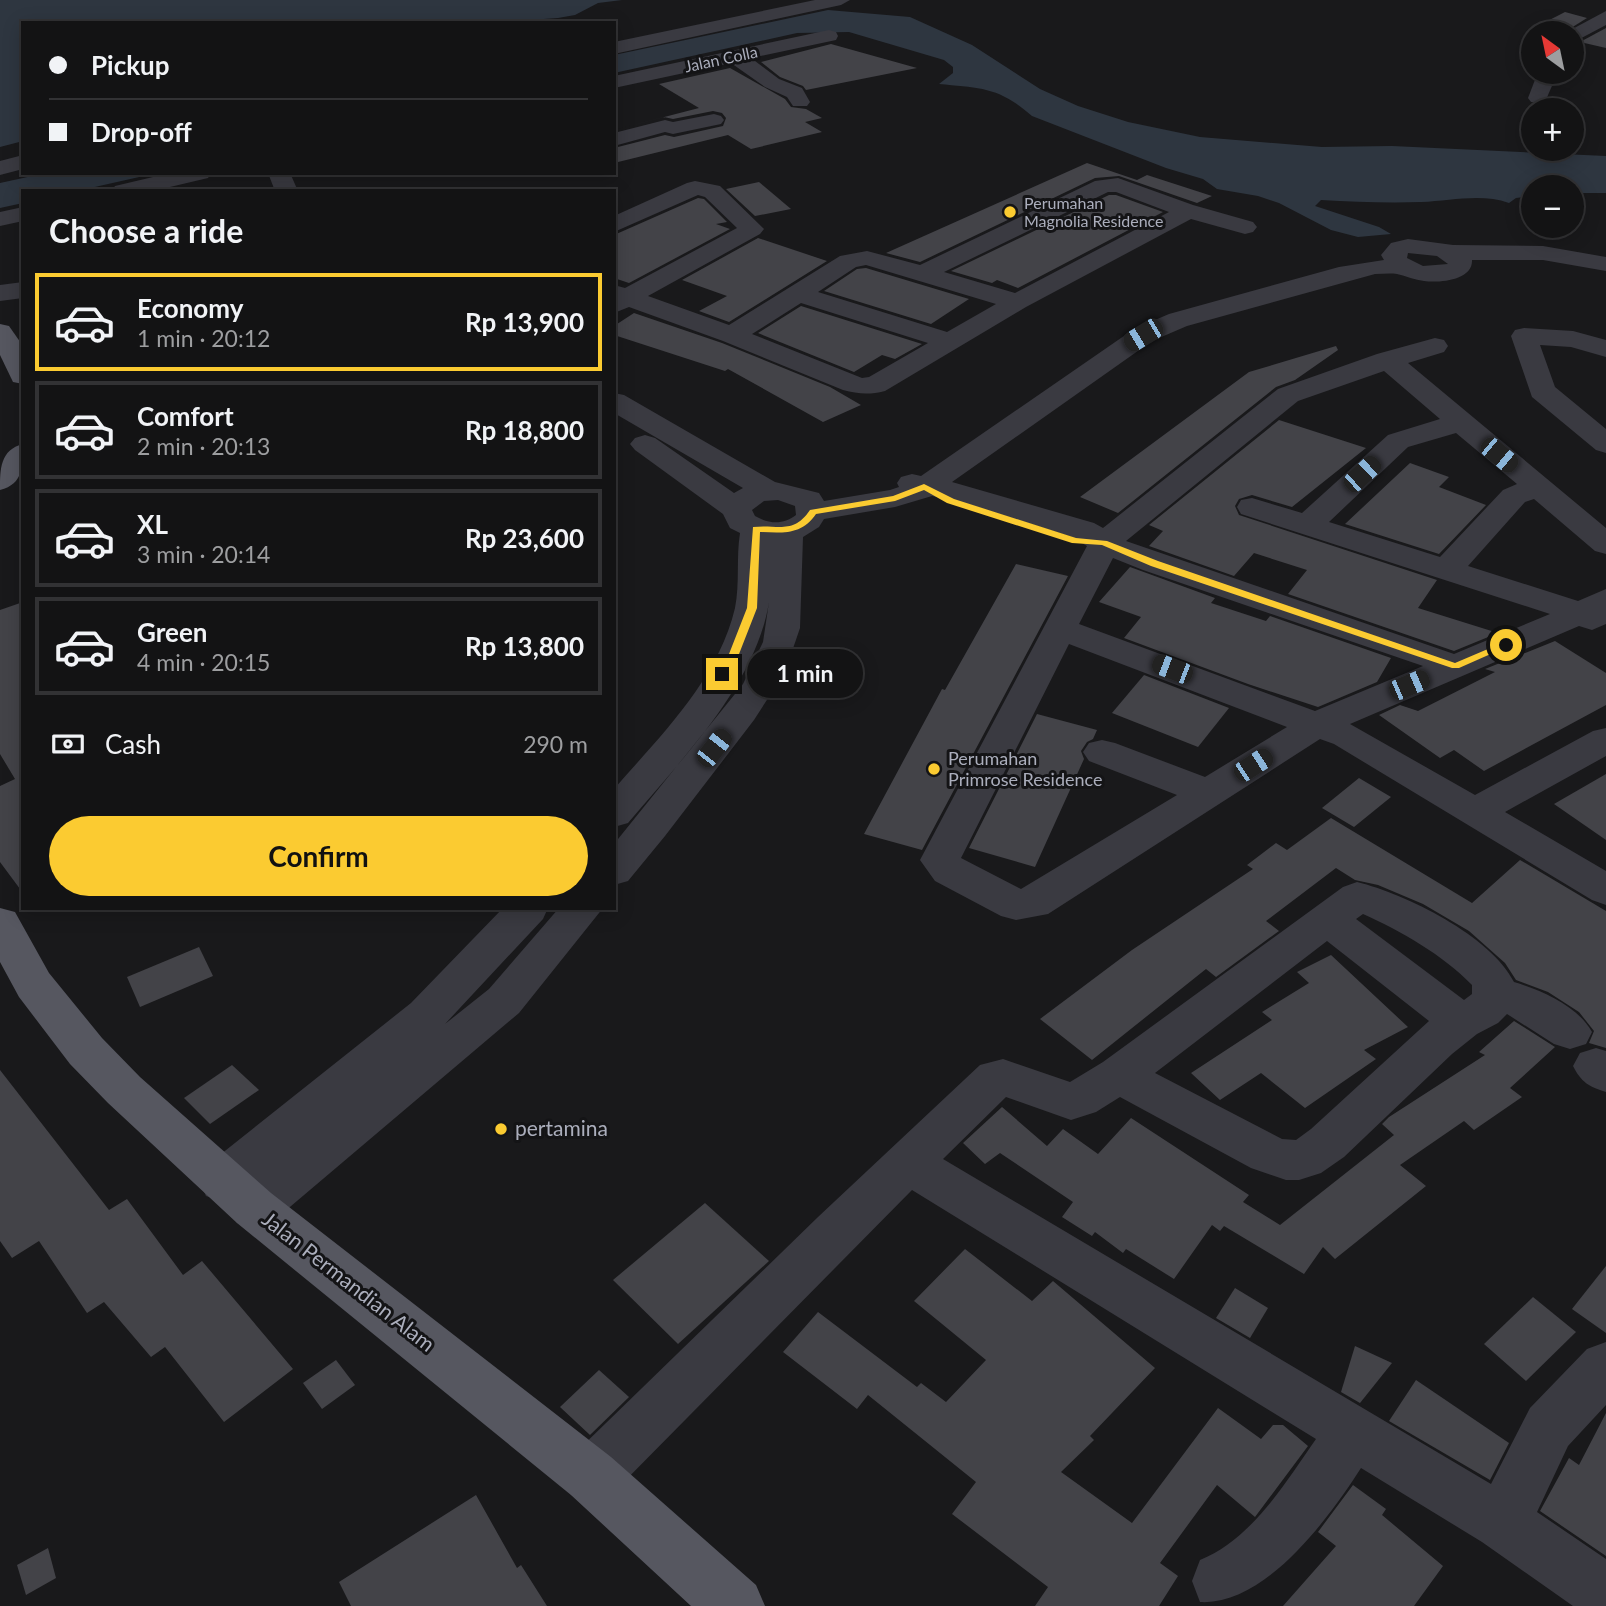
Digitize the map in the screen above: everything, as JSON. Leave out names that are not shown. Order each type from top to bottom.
[{"type":"main road","points":[[11,343],[21,370]]},
{"type":"main road","points":[[0,481],[21,455]]},
{"type":"main road","name":"Jalan Permandian Alam","points":[[0,923],[34,985],[86,1051],[124,1090],[238,1195],[591,1476],[735,1606]]},
{"type":"street","points":[[729,5],[754,0]]},
{"type":"street","points":[[616,48],[841,0]]},
{"type":"street","points":[[1584,30],[1606,18]]},
{"type":"street","name":"Jalan Colla","points":[[616,82],[828,36]]},
{"type":"street","points":[[735,57],[762,72],[770,82],[792,90],[800,102]]},
{"type":"street","points":[[616,139],[665,126],[673,128],[715,120]]},
{"type":"street","points":[[0,168],[21,163]]},
{"type":"street","points":[[132,189],[191,175]]},
{"type":"street","points":[[922,273],[1118,179],[1118,185],[1185,210],[1245,227]]},
{"type":"street","points":[[619,231],[688,190],[702,189],[712,191],[752,229],[619,299]]},
{"type":"street","points":[[619,299],[732,335],[860,386],[875,385],[1017,302],[1185,210]]},
{"type":"street","points":[[0,219],[21,214]]},
{"type":"street","points":[[1456,257],[1543,253],[1606,264]]},
{"type":"street","points":[[616,404],[653,449],[779,516],[895,498],[911,483],[1114,353],[1160,328],[1348,272],[1399,261],[1422,273],[1441,274],[1456,270],[1456,257]]},
{"type":"street","points":[[1456,257],[1545,262],[1606,272]]},
{"type":"street","points":[[732,335],[854,260],[876,260],[1017,302]]},
{"type":"street","points":[[0,293],[21,290]]},
{"type":"street","points":[[799,294],[949,341]]},
{"type":"street","points":[[1606,349],[1573,339],[1524,336],[1542,391],[1606,444]]},
{"type":"street","points":[[1435,346],[1293,392],[1104,542],[940,860],[949,871],[1016,905],[1033,903],[1317,724],[1455,666],[1598,613]]},
{"type":"street","points":[[1387,360],[1606,544]]},
{"type":"street","points":[[1307,525],[1398,441],[1460,422]]},
{"type":"street","points":[[616,869],[664,811],[767,675],[780,643],[785,620],[779,516],[769,491],[636,430]]},
{"type":"street","points":[[911,483],[951,501],[1019,524],[1075,541],[1104,542],[1154,564],[1455,666]]},
{"type":"street","points":[[1446,570],[1514,496],[1538,487]]},
{"type":"street","points":[[1252,507],[1446,570],[1598,613]]},
{"type":"street","points":[[616,812],[698,713],[734,654],[752,608],[779,516]]},
{"type":"street","points":[[1060,629],[1347,736],[1606,891]]},
{"type":"street","points":[[1473,813],[1606,740]]},
{"type":"street","points":[[1102,752],[1210,793]]},
{"type":"street","points":[[1138,838],[1162,775]]},
{"type":"street","points":[[591,1476],[836,1232],[910,1164],[996,1078],[1003,1077],[1071,1101],[1080,1099],[1119,1075],[1349,900],[1357,897],[1368,897],[1446,943],[1491,978],[1494,993],[1491,1003],[1461,1022],[1412,1062],[1333,1138],[1306,1158],[1288,1161],[1268,1154],[1119,1075]]},
{"type":"street","points":[[238,1195],[427,1015],[526,910]]},
{"type":"street","points":[[238,1195],[504,1001],[581,910]]},
{"type":"street","points":[[1327,919],[1461,1022]]},
{"type":"street","points":[[1494,993],[1524,1002],[1590,1057]]},
{"type":"street","points":[[910,1164],[1502,1522],[1606,1594]]},
{"type":"street","points":[[1502,1522],[1549,1427],[1606,1367]]},
{"type":"street","points":[[1221,1581],[1234,1580],[1280,1532],[1313,1491],[1353,1432]]},
{"type":"shaded area","points":[[0,0],[622,0],[598,3],[575,15],[514,21],[21,21],[21,142],[0,147]]},
{"type":"shaded area","points":[[828,10],[910,17],[972,45],[1040,89],[1078,106],[1128,122],[1200,137],[1322,147],[1392,146],[1521,152],[1521,161],[1584,161],[1584,155],[1606,156],[1606,193],[1584,193],[1584,175],[1521,175],[1521,197],[1509,203],[1488,198],[1409,202],[1321,200],[1315,206],[1379,227],[1391,234],[1358,237],[1331,230],[1279,203],[1258,196],[1217,189],[1203,179],[1166,168],[1032,116],[999,94],[978,88],[939,84],[953,73],[953,67],[944,60],[849,32],[797,33],[616,73],[616,55]]},
{"type":"shaded area","points":[[37,175],[148,175],[86,189],[21,189],[21,203],[0,208],[0,183]]},
{"type":"building","points":[[1565,12],[1587,18],[1582,21],[1548,21]]},
{"type":"building","points":[[1606,28],[1606,48],[1584,43],[1584,40]]},
{"type":"building","points":[[831,44],[917,68],[806,90],[803,86],[780,77],[761,62]]},
{"type":"building","points":[[730,68],[785,99],[791,107],[806,109],[822,118],[805,122],[822,132],[751,149],[728,135],[616,163],[616,147],[665,135],[674,137],[723,126],[726,118],[722,113],[713,111],[673,119],[664,117],[699,108],[659,84]]},
{"type":"building","name":"Perumahan Magnolia Residence","points":[[1087,163],[1137,180],[1147,175],[1212,196],[1197,203],[1119,176],[1095,178],[920,262],[886,253]]},
{"type":"building","points":[[759,182],[791,209],[755,216],[726,189]]},
{"type":"building","points":[[1109,195],[1116,195],[1163,212],[1018,288],[997,280],[992,283],[951,271]]},
{"type":"building","points":[[698,198],[704,199],[727,222],[716,224],[730,229],[629,283],[616,279],[616,234]]},
{"type":"building","points":[[758,238],[827,261],[729,322],[699,311],[727,296],[682,280]]},
{"type":"building","points":[[866,268],[969,299],[931,324],[824,291],[857,269]]},
{"type":"building","points":[[801,306],[922,344],[895,359],[882,355],[854,372],[758,333]]},
{"type":"building","points":[[634,313],[722,343],[830,387],[861,405],[823,422],[728,369],[725,371],[616,336],[616,325]]},
{"type":"building","points":[[1336,346],[1338,350],[1295,380],[1276,387],[1118,513],[1080,497],[1249,372]]},
{"type":"building","points":[[1279,420],[1366,448],[1292,507],[1252,495],[1239,499],[1235,506],[1239,515],[1437,580],[1418,608],[1498,633],[1454,651],[1288,594],[1307,570],[1254,553],[1234,576],[1149,546],[1163,531],[1149,525]]},
{"type":"building","points":[[1410,463],[1449,477],[1439,487],[1486,505],[1439,554],[1345,524]]},
{"type":"building","points":[[1016,564],[1068,576],[922,850],[864,834],[942,689],[945,690]]},
{"type":"building","points":[[1130,567],[1215,598],[1211,603],[1266,621],[1270,616],[1391,658],[1377,682],[1318,707],[1248,684],[1124,638],[1141,617],[1099,602]]},
{"type":"building","points":[[21,603],[21,890],[0,862],[0,786],[15,779],[0,754],[0,610]]},
{"type":"building","points":[[1555,641],[1606,673],[1606,705],[1484,771],[1454,750],[1440,758],[1379,715],[1400,705],[1418,711],[1495,672],[1485,669]]},
{"type":"building","name":"Perumahan Primrose Residence","points":[[1144,675],[1229,708],[1198,747],[1112,713]]},
{"type":"building","name":"Perumahan Primrose Residence","points":[[1037,714],[1097,730],[1093,739],[1087,742],[1081,751],[1084,759],[1035,867],[969,848]]},
{"type":"building","points":[[1606,774],[1606,840],[1554,804]]},
{"type":"building","points":[[1359,778],[1391,797],[1354,827],[1322,808]]},
{"type":"building","points":[[1331,818],[1472,903],[1520,860],[1606,911],[1606,1048],[1589,1043],[1594,1031],[1579,1012],[1548,992],[1516,980],[1505,963],[1469,931],[1423,904],[1378,885],[1355,880],[1336,868],[1266,921],[1279,931],[1216,977],[1206,969],[1092,1060],[1040,1019],[1132,950],[1253,869],[1247,865],[1276,843],[1287,850]]},
{"type":"building","points":[[199,947],[213,976],[140,1007],[127,977]]},
{"type":"building","points":[[1331,955],[1408,1027],[1364,1050],[1376,1059],[1305,1108],[1261,1073],[1220,1100],[1191,1073],[1272,1020],[1262,1012],[1309,983],[1297,972]]},
{"type":"building","points":[[1514,1021],[1555,1047],[1510,1088],[1522,1097],[1474,1130],[1464,1121],[1400,1165],[1426,1186],[1335,1259],[1323,1247],[1304,1274],[1224,1226],[1220,1231],[1212,1225],[1174,1279],[1126,1249],[1123,1253],[1095,1232],[1092,1236],[1062,1217],[1073,1202],[1000,1153],[985,1164],[963,1143],[1002,1107],[1047,1146],[1063,1129],[1098,1154],[1131,1118],[1249,1195],[1243,1202],[1280,1225],[1394,1135],[1382,1124],[1389,1117],[1485,1055],[1479,1052]]},
{"type":"building","points":[[232,1065],[259,1090],[210,1124],[184,1098]]},
{"type":"building","points":[[0,1070],[109,1210],[127,1199],[183,1275],[202,1261],[293,1369],[224,1422],[165,1347],[151,1357],[104,1302],[87,1313],[39,1241],[12,1258],[0,1241]]},
{"type":"building","points":[[705,1203],[769,1261],[678,1344],[613,1280]]},
{"type":"building","points":[[965,1249],[1032,1301],[1053,1281],[1155,1368],[1090,1436],[1094,1440],[1061,1472],[1132,1523],[1218,1408],[1261,1439],[1273,1425],[1283,1425],[1308,1446],[1255,1517],[1217,1485],[1160,1563],[1178,1576],[1159,1606],[1035,1606],[1048,1587],[952,1514],[976,1482],[868,1395],[857,1409],[783,1352],[818,1312],[917,1387],[921,1383],[946,1402],[986,1360],[914,1301]]},
{"type":"building","points":[[1606,1266],[1606,1333],[1572,1309]]},
{"type":"building","points":[[1235,1288],[1268,1308],[1250,1338],[1216,1318]]},
{"type":"building","points":[[1533,1297],[1576,1332],[1526,1381],[1484,1344]]},
{"type":"building","points":[[1355,1346],[1392,1363],[1360,1403],[1341,1392]]},
{"type":"building","points":[[336,1360],[355,1385],[322,1409],[303,1383]]},
{"type":"building","points":[[599,1370],[629,1397],[590,1435],[560,1407]]},
{"type":"building","points":[[1416,1380],[1509,1443],[1490,1480],[1389,1421]]},
{"type":"building","points":[[1606,1413],[1606,1556],[1540,1511],[1569,1458],[1579,1465]]},
{"type":"building","points":[[1353,1485],[1386,1509],[1382,1515],[1443,1566],[1414,1606],[1283,1606],[1336,1546],[1318,1532]]},
{"type":"building","points":[[476,1495],[517,1568],[521,1565],[547,1606],[351,1606],[339,1582]]},
{"type":"building","points":[[48,1548],[56,1578],[26,1595],[17,1565]]},
{"type":"place","name":"Perumahan Magnolia Residence","points":[[1010,212]]},
{"type":"place","name":"Perumahan Primrose Residence","points":[[934,769]]},
{"type":"place","name":"pertamina","points":[[501,1129]]},
{"type":"route","points":[[722,674],[734,654],[752,608],[756,529],[788,531],[806,523],[813,512],[895,498],[924,487],[951,501],[1019,524],[1075,541],[1104,542],[1154,564],[1455,666],[1506,645]]}]
